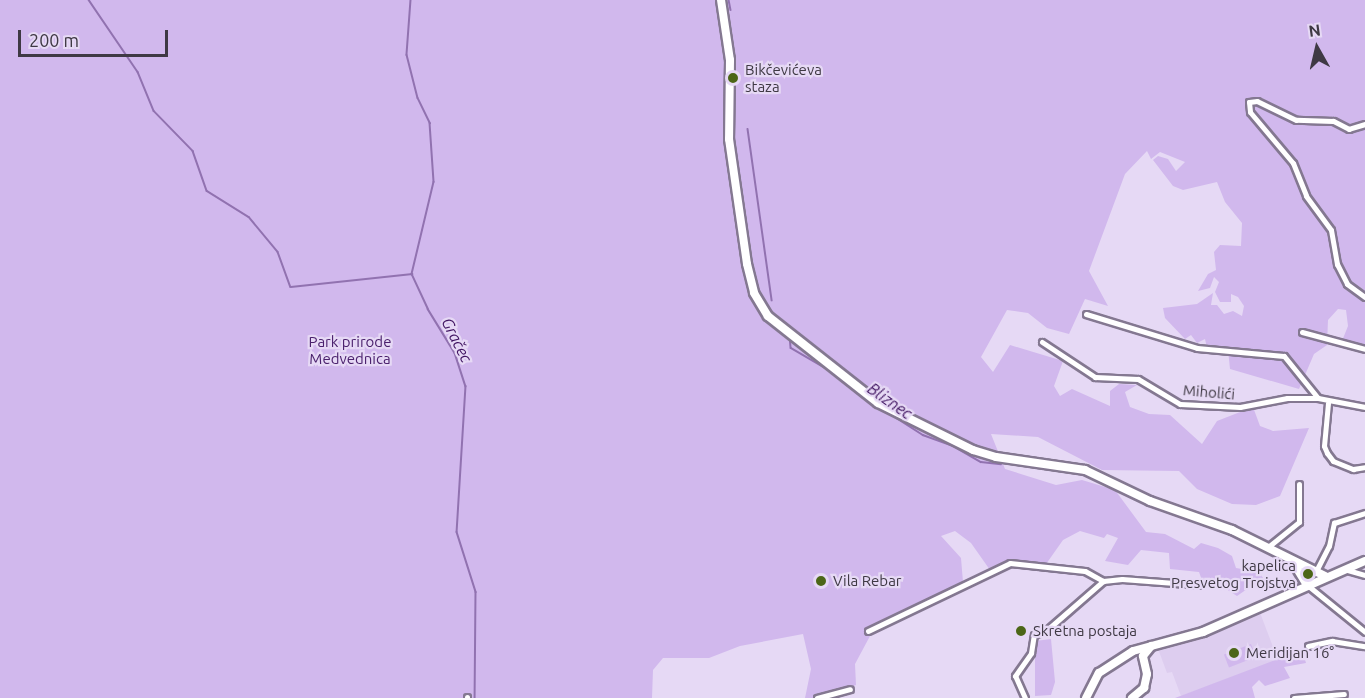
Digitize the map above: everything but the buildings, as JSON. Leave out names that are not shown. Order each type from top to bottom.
[{"type":"main road","points":[[721,0],[730,60],[729,140],[747,264],[754,293],[768,316],[878,403],[973,450],[996,457],[1085,470],[1150,501],[1201,517],[1268,547],[1314,573],[1325,576]]},
{"type":"main road","points":[[1291,560],[1306,584]]},
{"type":"main road","points":[[1086,698],[1099,673],[1133,651],[1203,632],[1306,584],[1365,561]]},
{"type":"main road","points":[[1132,698],[1146,683],[1143,659],[1145,650],[1152,645]]},
{"type":"main road","points":[[1133,651],[1143,659]]},
{"type":"street","points":[[1365,124],[1350,129],[1333,121],[1296,120],[1257,101],[1248,102],[1250,112],[1293,163],[1306,196],[1331,230],[1337,264],[1347,284],[1365,297]]},
{"type":"street","name":"Miholići","points":[[1086,314],[1197,348],[1284,356],[1318,398],[1328,403],[1365,407]]},
{"type":"street","points":[[1302,332],[1365,349]]},
{"type":"street","name":"Miholići","points":[[1042,342],[1095,377],[1138,379],[1180,404],[1240,406],[1287,398],[1318,398]]},
{"type":"street","points":[[1328,403],[1324,446],[1327,453],[1333,461],[1353,469],[1365,466]]},
{"type":"street","points":[[1268,547],[1299,522],[1299,484]]},
{"type":"street","points":[[1314,573],[1329,546],[1334,523],[1365,513]]},
{"type":"street","points":[[868,631],[1010,563],[1085,571],[1103,582]]},
{"type":"street","points":[[1344,568],[1365,575]]},
{"type":"street","points":[[1025,698],[1016,676],[1031,653],[1034,635],[1048,629],[1103,582],[1122,579],[1201,585]]},
{"type":"street","points":[[1306,584],[1365,632]]},
{"type":"street","points":[[1308,646],[1332,641],[1365,646]]},
{"type":"street","points":[[817,698],[850,688]]},
{"type":"street","points":[[1294,698],[1344,694]]},
{"type":"shaded area","points":[[1259,610],[1278,660],[1181,696],[1172,672],[1167,673],[1157,646]]},
{"type":"green space","name":"Park prirode Medvednica","points":[[0,0],[1365,0],[1365,345],[1342,341],[1348,326],[1346,310],[1338,309],[1328,320],[1327,345],[1314,354],[1299,389],[1230,369],[1228,349],[1207,348],[1205,339],[1197,343],[1191,335],[1185,339],[1165,318],[1163,308],[1197,304],[1213,293],[1211,305],[1217,305],[1224,314],[1233,311],[1242,316],[1244,306],[1238,297],[1231,294],[1231,302],[1220,302],[1215,292],[1219,282],[1214,277],[1210,288],[1198,291],[1208,274],[1216,270],[1214,252],[1220,245],[1241,246],[1242,223],[1225,202],[1217,182],[1183,190],[1173,186],[1153,160],[1158,156],[1168,159],[1176,171],[1185,162],[1160,152],[1151,159],[1147,151],[1125,174],[1089,271],[1108,306],[1085,299],[1069,334],[1047,328],[1028,313],[1007,310],[981,357],[993,372],[1010,345],[1063,361],[1054,386],[1060,396],[1072,389],[1110,406],[1110,391],[1119,384],[1137,385],[1125,392],[1130,407],[1149,414],[1170,415],[1202,444],[1217,421],[1253,407],[1260,426],[1273,431],[1309,428],[1280,496],[1256,505],[1232,504],[1197,489],[1179,471],[1102,470],[1038,437],[991,434],[1005,469],[1056,485],[1082,480],[1115,490],[1146,532],[1165,534],[1194,549],[1201,543],[1218,548],[1232,556],[1236,568],[1259,572],[1263,578],[1237,596],[1220,585],[1203,583],[1199,572],[1170,569],[1169,553],[1141,550],[1128,565],[1105,561],[1118,538],[1107,534],[1104,538],[1080,531],[1063,540],[1044,567],[1021,561],[1005,562],[990,570],[971,543],[955,531],[941,536],[961,558],[963,582],[867,628],[870,636],[855,664],[856,685],[822,698],[805,698],[811,669],[803,634],[740,646],[709,658],[663,658],[653,670],[652,698],[0,698]]},
{"type":"green space","points":[[1051,639],[1055,682],[1051,695],[1035,696],[1035,641]]},
{"type":"green space","points":[[1251,644],[1256,657],[1229,667],[1224,654]]},
{"type":"green space","points":[[1302,650],[1306,663],[1284,667],[1290,678],[1265,686],[1259,680],[1252,687],[1255,698],[1175,698]]},
{"type":"waterway","points":[[89,0],[138,72],[154,111],[193,151],[207,191],[249,217],[278,252],[291,287],[412,274]]},
{"type":"waterway","name":"Gračec","points":[[411,0],[407,55],[418,98],[430,123],[434,182],[412,274],[428,309],[455,353],[466,386],[457,532],[476,592],[475,698]]},
{"type":"waterway","name":"Bliznec","points":[[729,0],[731,10]]},
{"type":"waterway","name":"Bliznec","points":[[748,129],[772,300]]},
{"type":"waterway","name":"Bliznec","points":[[790,336],[791,348],[834,373]]},
{"type":"waterway","name":"Bliznec","points":[[881,408],[923,435],[953,446],[981,462],[1001,464]]},
{"type":"place","name":"Bikčevićeva staza","points":[[733,78]]},
{"type":"place","name":"kapelica Presvetog Trojstva","points":[[1308,574]]},
{"type":"place","name":"Vila Rebar","points":[[821,581]]},
{"type":"place","name":"Skretna postaja","points":[[1021,631]]},
{"type":"place","name":"Meridijan 16°","points":[[1234,653]]}]
